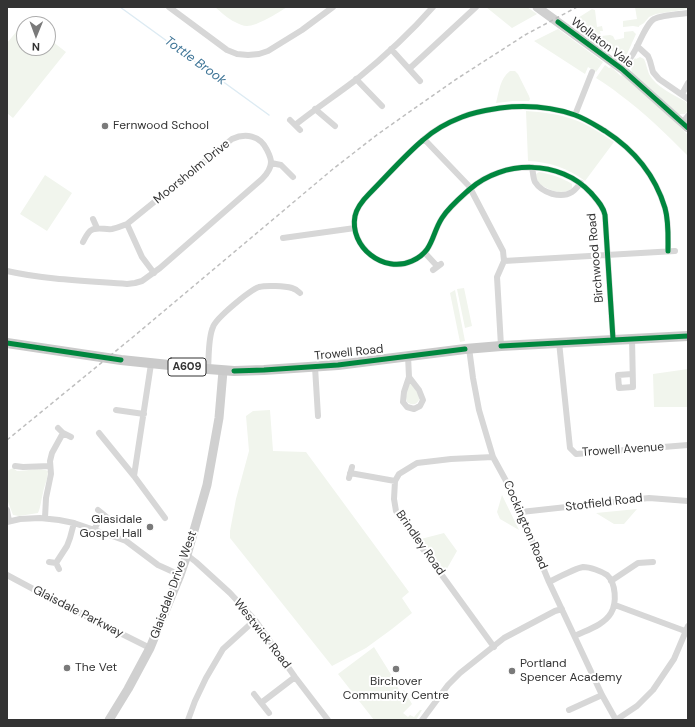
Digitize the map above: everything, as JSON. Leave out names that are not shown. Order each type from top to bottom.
[{"type":"main road","name":"Trowell Road","points":[[7,343],[151,364],[223,370],[264,370],[315,367],[469,348],[688,336]]},
{"type":"street","points":[[169,7],[227,50],[237,54],[254,56],[268,51],[302,30],[333,7]]},
{"type":"street","points":[[300,130],[292,122],[315,109],[356,79],[392,49],[433,7]]},
{"type":"street","points":[[409,69],[476,7]]},
{"type":"street","name":"Wollaton Vale","points":[[537,7],[622,69],[686,122]]},
{"type":"street","points":[[622,69],[630,59],[649,24],[659,17],[688,13]]},
{"type":"street","points":[[637,46],[648,56],[654,72],[659,79],[688,99]]},
{"type":"street","points":[[392,49],[420,81]]},
{"type":"street","points":[[575,115],[592,72]]},
{"type":"street","points":[[356,79],[382,106]]},
{"type":"street","points":[[682,94],[688,83]]},
{"type":"street","points":[[437,266],[425,253],[410,262],[398,264],[386,263],[372,257],[360,244],[354,228],[358,208],[362,202],[424,139],[438,129],[463,117],[478,112],[507,107],[532,107],[575,115],[597,126],[624,145],[644,166],[653,181],[665,208],[668,224],[668,250]]},
{"type":"street","points":[[315,109],[335,126]]},
{"type":"street","name":"Moorsholm Drive","points":[[97,228],[112,229],[127,224],[235,138],[247,136],[258,139],[266,147],[271,163]]},
{"type":"street","points":[[424,139],[470,189],[503,251],[504,261],[497,277],[501,346]]},
{"type":"street","points":[[7,271],[45,278],[127,284],[142,281],[154,273],[191,242],[262,179],[271,163],[282,165],[293,177]]},
{"type":"street","name":"Birchwood Road","points":[[425,253],[429,248],[443,217],[457,201],[480,181],[500,172],[519,167],[532,167],[560,172],[569,176],[584,185],[604,210],[612,339]]},
{"type":"street","points":[[532,167],[534,178],[538,185],[542,189],[554,194],[568,194],[581,184]]},
{"type":"street","points":[[83,242],[92,229],[97,228],[93,219]]},
{"type":"street","points":[[127,224],[140,252],[154,273]]},
{"type":"street","points":[[283,238],[290,235],[354,228]]},
{"type":"street","points":[[504,261],[668,250],[675,251]]},
{"type":"street","points":[[249,283],[254,289]]},
{"type":"street","points":[[208,369],[210,335],[213,325],[220,317],[254,289],[261,286],[286,290],[293,288],[300,293]]},
{"type":"street","points":[[632,338],[632,374]]},
{"type":"street","name":"Trowell Avenue","points":[[558,342],[570,448],[576,454],[688,445]]},
{"type":"street","name":"Cockington Road","points":[[469,348],[479,410],[493,456],[521,512],[549,582],[602,694],[616,720]]},
{"type":"street","points":[[408,356],[409,377],[404,392],[403,402],[407,407],[414,409],[420,406],[423,400],[420,390],[409,377]]},
{"type":"street","points":[[134,476],[151,364]]},
{"type":"street","points":[[315,367],[318,416]]},
{"type":"street","name":"Glaisdale Drive West","points":[[109,720],[150,648],[187,555],[207,485],[218,424],[223,370]]},
{"type":"street","points":[[116,410],[144,414]]},
{"type":"street","points":[[58,428],[63,433],[71,436]]},
{"type":"street","points":[[45,518],[46,498],[51,474],[50,461],[52,453],[63,433]]},
{"type":"street","points":[[100,433],[165,518]]},
{"type":"street","points":[[350,473],[395,481],[399,474],[417,463],[493,456]]},
{"type":"street","points":[[14,466],[29,463],[50,466]]},
{"type":"street","name":"Brindley Road","points":[[395,481],[394,499],[396,511],[494,647]]},
{"type":"street","name":"Stotfield Road","points":[[521,512],[649,498],[688,501]]},
{"type":"street","points":[[7,510],[8,522],[20,519],[45,518],[59,520],[74,523],[126,541],[158,565],[180,575]]},
{"type":"street","points":[[94,530],[101,512],[109,519]]},
{"type":"street","points":[[49,562],[58,566],[67,546],[74,523]]},
{"type":"street","name":"Westwick Road","points":[[187,555],[230,593],[255,620],[295,677],[328,720]]},
{"type":"street","points":[[611,581],[638,563],[653,562]]},
{"type":"street","points":[[549,582],[582,567],[599,571],[607,576],[611,581],[614,588],[615,604],[611,613],[599,624],[575,636]]},
{"type":"street","name":"Glaisdale Parkway","points":[[7,575],[150,648]]},
{"type":"street","points":[[615,604],[687,628],[674,658],[652,690],[637,706],[616,720]]},
{"type":"street","points":[[422,720],[448,684],[504,638],[555,611],[562,609]]},
{"type":"street","points":[[188,720],[206,678],[224,649],[255,620]]},
{"type":"street","points":[[261,703],[295,677]]},
{"type":"street","points":[[254,694],[268,713]]},
{"type":"street","points":[[569,710],[602,694]]},
{"type":"shaded area","points":[[215,7],[287,7],[262,22],[247,26],[232,21]]},
{"type":"shaded area","points":[[486,7],[527,7],[537,14],[512,28]]},
{"type":"shaded area","points":[[635,7],[688,7],[688,9],[656,14],[649,17],[639,27],[623,27],[623,21],[637,19]]},
{"type":"shaded area","points":[[592,9],[595,10],[597,27],[602,26],[603,31],[600,31],[601,36],[610,35],[613,36],[615,40],[624,38],[624,32],[633,31],[636,34],[627,54],[623,56],[618,55],[570,23]]},
{"type":"shaded area","points":[[558,29],[603,62],[596,72],[588,67],[585,74],[534,41]]},
{"type":"shaded area","points":[[16,32],[16,56],[56,56],[56,44],[66,52],[13,118],[7,113],[7,43]]},
{"type":"shaded area","points":[[640,57],[644,59],[649,74],[656,83],[686,102],[688,106],[685,114],[679,114],[632,72],[631,66],[633,61],[635,58]]},
{"type":"shaded area","points":[[605,65],[609,68],[611,67],[621,76],[623,74],[661,108],[688,135],[688,156],[637,108],[596,78]]},
{"type":"shaded area","points":[[510,71],[515,71],[518,74],[529,96],[529,101],[496,103],[502,81]]},
{"type":"shaded area","points":[[526,111],[569,118],[590,127],[614,142],[585,181],[579,176],[558,166],[528,161]]},
{"type":"shaded area","points":[[539,172],[565,180],[572,184],[572,188],[560,192],[547,188],[538,182],[536,178],[536,174]]},
{"type":"shaded area","points":[[45,175],[72,193],[47,231],[20,214]]},
{"type":"shaded area","points":[[464,288],[472,326],[465,328],[457,289]]},
{"type":"shaded area","points":[[455,290],[465,341],[460,342],[450,293]]},
{"type":"shaded area","points":[[688,369],[688,407],[654,407],[653,374]]},
{"type":"shaded area","points":[[409,383],[412,383],[420,398],[415,404],[407,402],[406,397]]},
{"type":"shaded area","points":[[270,410],[273,451],[306,452],[409,592],[402,598],[412,613],[366,648],[332,666],[230,538],[236,499],[249,451],[246,416],[253,411]]},
{"type":"shaded area","points":[[13,468],[17,471],[37,469],[48,471],[38,513],[19,516],[13,515],[7,499],[7,471]]},
{"type":"shaded area","points":[[502,495],[519,530],[500,519],[497,512]]},
{"type":"shaded area","points":[[637,509],[624,524],[614,524],[596,513]]},
{"type":"shaded area","points":[[444,533],[457,551],[445,572],[421,539]]},
{"type":"shaded area","points":[[374,647],[392,676],[391,678],[401,692],[404,690],[412,704],[403,713],[408,717],[410,715],[414,717],[420,710],[422,710],[416,720],[374,720],[338,674]]},
{"type":"waterway","name":"Tottle Brook","points":[[120,7],[269,115]]},
{"type":"railway","points":[[7,440],[133,337],[333,169],[378,134],[455,80],[525,35],[577,7]]},
{"type":"cycle path","points":[[558,22],[622,69],[688,128]]},
{"type":"cycle path","points":[[613,339],[605,215],[600,203],[591,193],[578,182],[564,174],[548,169],[531,167],[498,173],[483,179],[448,210],[438,224],[431,242],[424,252],[412,261],[401,264],[390,264],[380,261],[363,247],[357,238],[355,227],[355,216],[360,204],[427,136],[447,124],[457,119],[485,110],[519,107],[548,108],[575,115],[594,124],[625,146],[642,164],[661,196],[665,208],[668,224],[668,251]]},
{"type":"cycle path","points":[[501,346],[688,336]]},
{"type":"cycle path","points":[[7,343],[121,360]]},
{"type":"cycle path","points":[[234,371],[338,365],[465,349]]},
{"type":"place","name":"Fernwood School","points":[[105,126]]},
{"type":"place","name":"Glasidale Gospel Hall","points":[[150,527]]},
{"type":"place","name":"The Vet","points":[[67,668]]},
{"type":"place","name":"Birchover Community Centre","points":[[396,669]]},
{"type":"place","name":"Portland Spencer Academy","points":[[512,671]]}]
